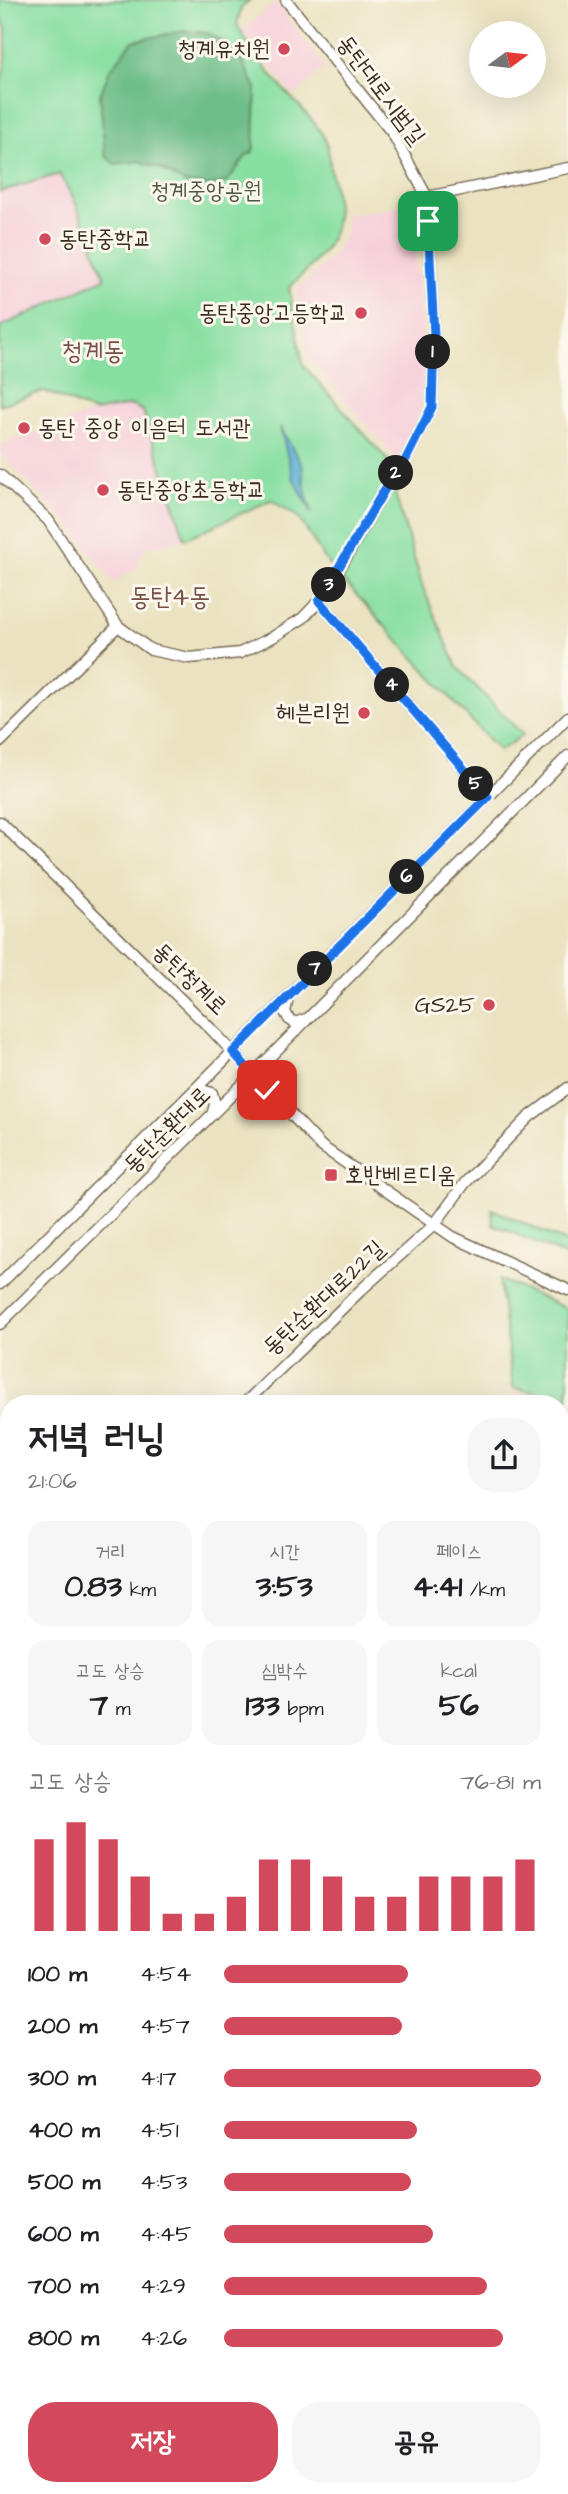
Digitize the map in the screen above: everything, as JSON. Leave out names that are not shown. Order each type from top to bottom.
[{"type":"street","name":"동탄대로시범길","points":[[0,475],[48,520],[118,626],[151,650],[189,658],[240,653],[303,618],[319,601],[379,499],[405,461],[432,407],[434,335],[427,197],[393,134],[286,0]]},
{"type":"street","points":[[427,197],[568,168]]},
{"type":"street","points":[[319,601],[488,797]]},
{"type":"street","points":[[0,742],[118,626]]},
{"type":"street","name":"동탄순환대로","points":[[0,1284],[568,717]]},
{"type":"street","name":"동탄순환대로","points":[[0,1324],[254,1074],[568,755]]},
{"type":"street","name":"동탄청계로","points":[[0,822],[233,1052],[321,1146],[453,1237],[568,1290]]},
{"type":"street","points":[[290,995],[285,1003],[285,1012],[289,1019],[295,1023],[309,1018]]},
{"type":"street","name":"동탄순환대로22길","points":[[253,1395],[361,1290],[434,1225],[465,1183],[520,1126],[568,1088]]},
{"type":"street","points":[[190,1095],[198,1089],[212,1093],[215,1105],[212,1115]]},
{"type":"shaded area","name":"청계유치원","points":[[276,2],[325,67],[294,96],[242,31]]},
{"type":"shaded area","name":"동탄중학교","points":[[59,174],[74,199],[106,279],[0,327],[0,192]]},
{"type":"shaded area","name":"동탄중앙고등학교","points":[[410,205],[424,337],[423,403],[397,460],[308,357],[296,290],[333,256],[346,231],[344,215]]},
{"type":"shaded area","name":"동탄중앙초등학교","points":[[132,405],[143,411],[185,539],[146,547],[136,568],[114,583],[72,528],[0,453],[0,445],[94,412]]},
{"type":"green space","name":"청계중앙공원","points":[[0,0],[250,0],[241,8],[237,25],[267,70],[310,118],[324,138],[336,197],[337,214],[330,240],[314,262],[289,288],[303,365],[392,465],[396,497],[423,588],[457,667],[523,735],[499,751],[329,565],[298,517],[271,500],[185,539],[143,411],[131,405],[94,412],[44,391],[0,405],[0,327],[105,278],[74,199],[59,174],[0,192],[0,87],[6,60],[6,28],[0,14]]},
{"type":"green space","points":[[184,31],[207,33],[227,44],[244,64],[256,88],[254,147],[227,182],[206,186],[185,183],[161,169],[139,161],[115,164],[105,156],[100,95],[110,70],[133,41]]},
{"type":"green space","points":[[492,1209],[568,1243],[568,1257],[493,1224]]},
{"type":"green space","points":[[499,1279],[568,1309],[568,1395],[548,1395],[513,1388]]},
{"type":"water","points":[[280,427],[302,465],[305,490],[312,513],[293,478]]},
{"type":"place","name":"청계유치원","points":[[284,49]]},
{"type":"place","name":"동탄중학교","points":[[45,239]]},
{"type":"place","name":"동탄중앙고등학교","points":[[361,313]]},
{"type":"place","name":"동탄 중앙 이음터 도서관","points":[[24,428]]},
{"type":"place","name":"동탄중앙초등학교","points":[[103,490]]},
{"type":"place","name":"헤븐리원","points":[[364,713]]},
{"type":"place","name":"GS25","points":[[489,1005]]},
{"type":"place","name":"호반베르디움","points":[[331,1175]]},
{"type":"district","name":"청계동","points":[[93,351]]},
{"type":"district","name":"동탄4동","points":[[170,597]]},
{"type":"route","points":[[267,1090],[233,1052],[488,797],[319,601],[385,489],[405,461],[432,407],[434,335],[428,221]]}]
